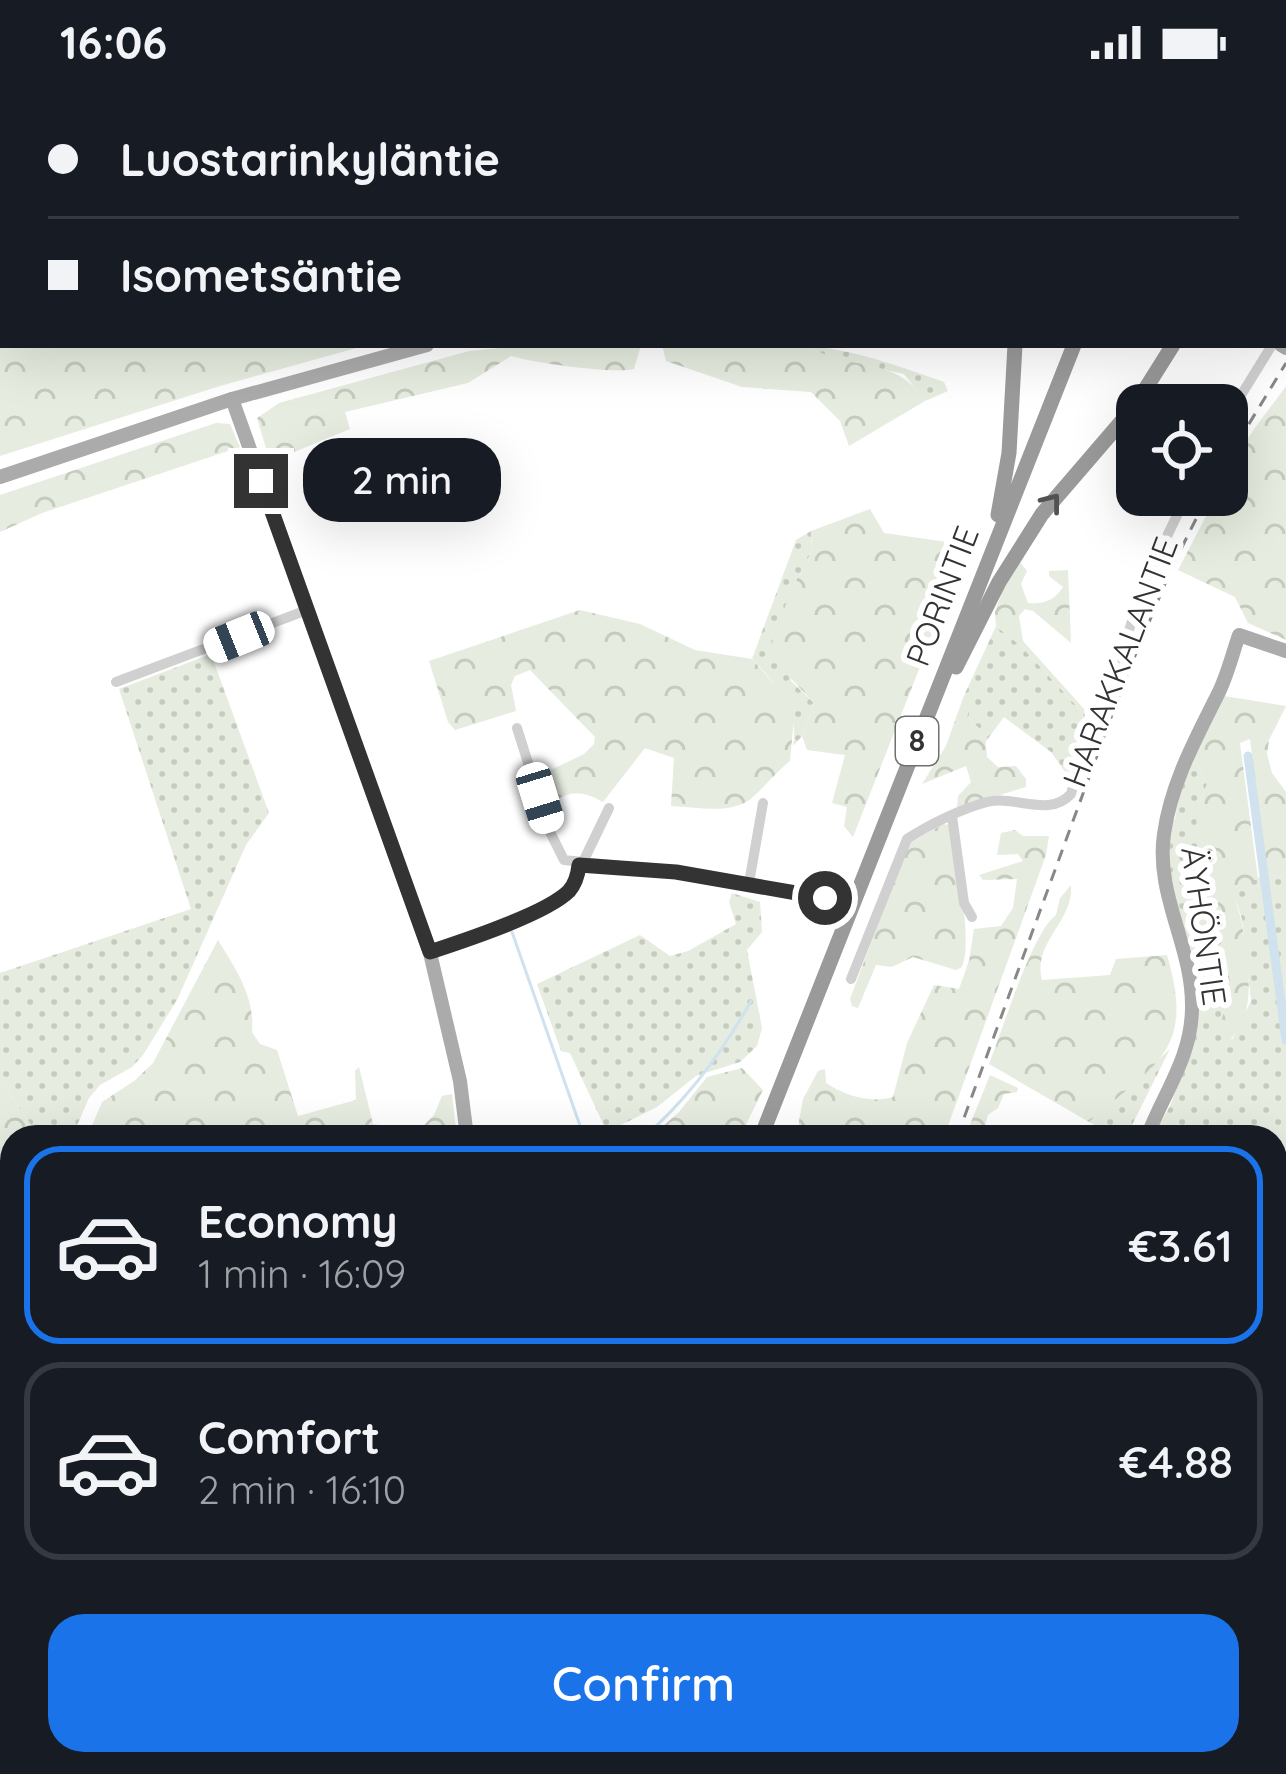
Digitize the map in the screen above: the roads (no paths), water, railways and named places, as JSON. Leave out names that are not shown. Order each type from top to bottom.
[{"type":"highway","points":[[972,601],[1006,476],[1016,348]]},
{"type":"highway","name":"PORINTIE","points":[[766,1125],[1077,348]]},
{"type":"highway","name":"PORINTIE","points":[[777,1125],[1077,348]]},
{"type":"highway","points":[[952,675],[999,582],[1042,514],[1134,406],[1170,348]]},
{"type":"main road","points":[[0,477],[232,400],[417,348]]},
{"type":"main road","points":[[232,400],[430,952],[466,1125]]},
{"type":"main road","name":"ÄYHÖNTIE","points":[[1153,1125],[1182,1063],[1191,1028],[1189,973],[1169,910],[1162,866],[1163,837],[1173,798],[1239,634],[1286,651]]},
{"type":"street","points":[[1248,384],[1270,348]]},
{"type":"street","name":"HARAKKALANTIE","points":[[851,979],[907,838],[988,802],[1052,806],[1071,794],[1089,730],[1151,569],[1177,516]]},
{"type":"street","points":[[116,682],[307,610]]},
{"type":"street","points":[[518,728],[564,860],[676,872],[825,898]]},
{"type":"street","points":[[749,884],[763,803]]},
{"type":"street","points":[[430,952],[549,904],[569,891],[609,808]]},
{"type":"street","points":[[952,817],[964,903],[972,916]]},
{"type":"waterway","points":[[1248,756],[1286,1040]]},
{"type":"waterway","points":[[512,932],[580,1125]]},
{"type":"waterway","points":[[657,1125],[703,1074],[751,1001]]},
{"type":"railway","points":[[1248,425],[1286,363]]},
{"type":"railway","points":[[961,1125],[1124,682],[1198,516]]}]
